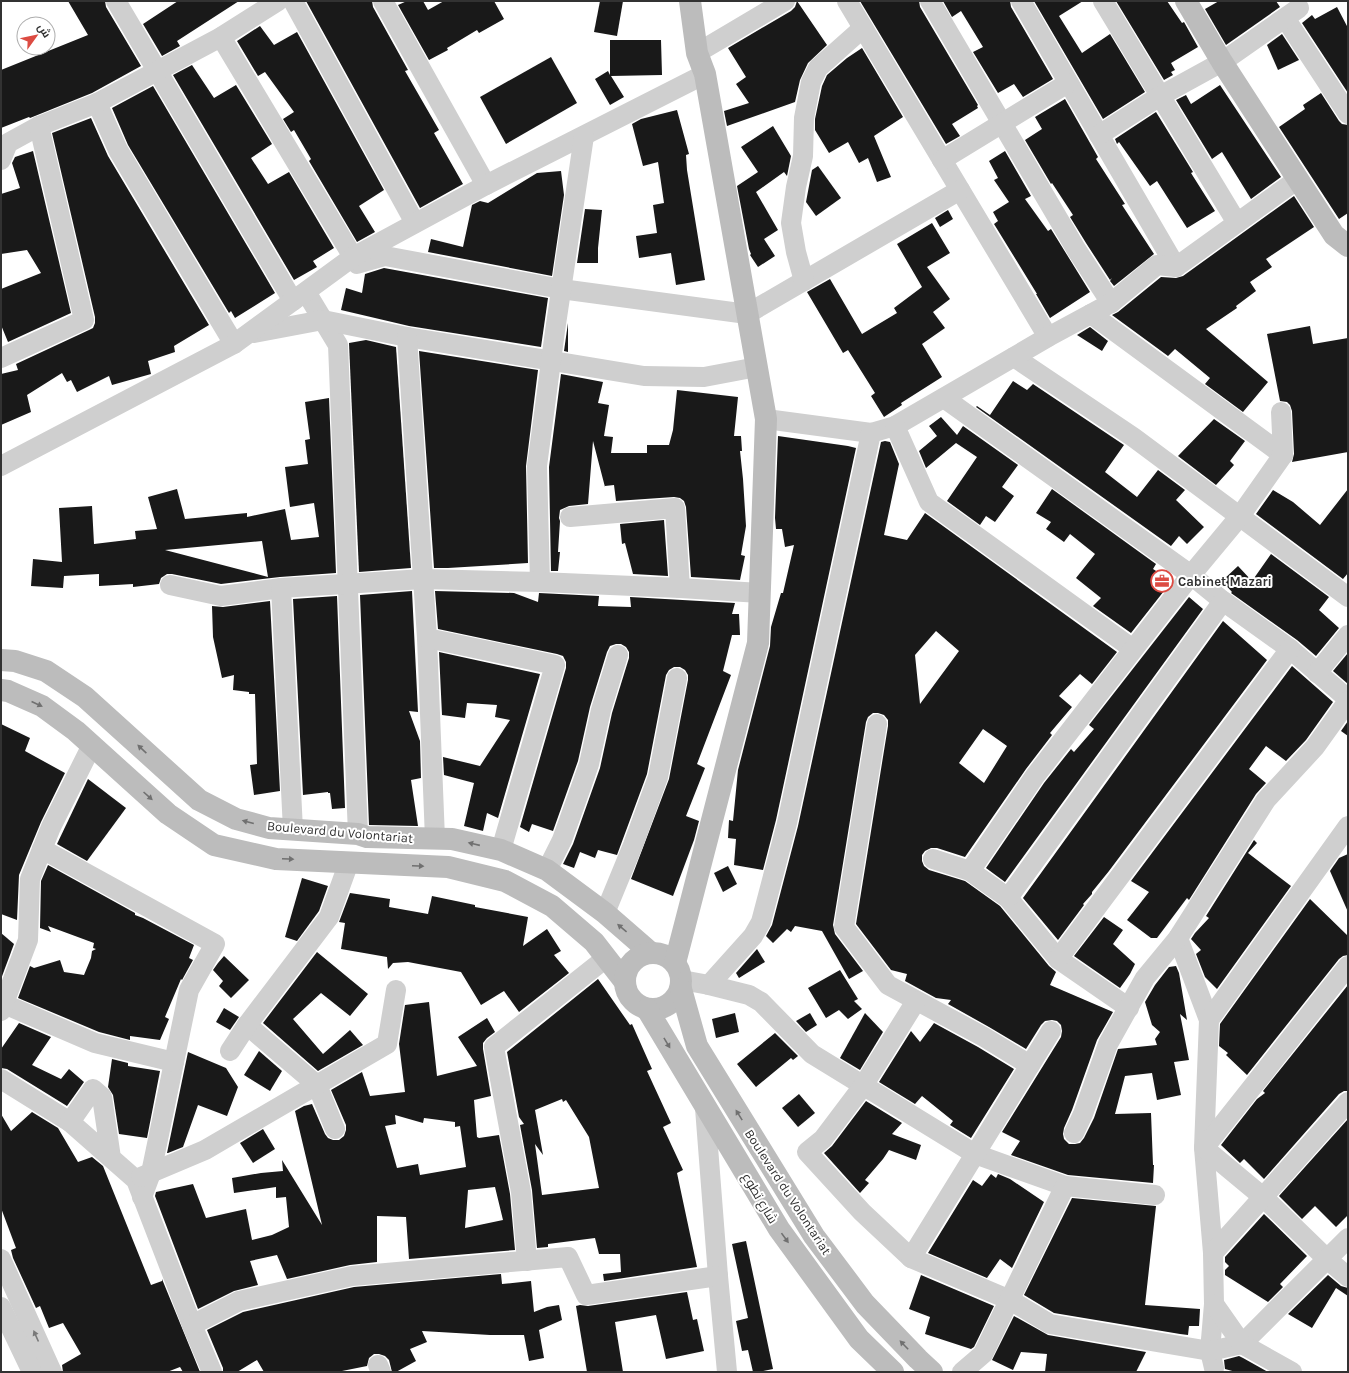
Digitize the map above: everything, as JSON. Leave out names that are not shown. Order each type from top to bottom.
[{"type":"main road","points":[[679,978],[664,956],[652,953],[643,955],[632,962],[626,973],[626,991],[638,1006],[647,1009],[656,1010],[664,1008],[674,1000],[758,643],[766,419],[705,74],[697,53],[690,1]]},
{"type":"main road","points":[[1186,1],[1222,62],[1334,235],[1348,246]]},
{"type":"main road","name":"Boulevard du Volontariat","points":[[1,660],[15,661],[46,671],[85,697],[199,800],[236,819],[270,828],[358,834],[367,837],[452,839],[501,850],[547,870],[605,913],[652,953]]},
{"type":"main road","name":"Boulevard du Volontariat","points":[[1,690],[8,691],[42,706],[76,731],[168,814],[214,845],[276,859],[448,867],[505,881],[552,906],[594,942],[625,982]]},
{"type":"main road","name":"Boulevard du Volontariat","points":[[679,978],[697,1046],[814,1236],[865,1304],[932,1372]]},
{"type":"main road","name":"شارع تطوع","points":[[647,1009],[779,1229],[859,1339],[893,1372]]},
{"type":"street","points":[[116,1],[157,71],[299,296],[323,320],[338,345],[358,834]]},
{"type":"street","points":[[1,160],[8,143],[39,126],[97,103],[221,37],[278,1]]},
{"type":"street","points":[[293,1],[415,224]]},
{"type":"street","points":[[383,1],[486,185]]},
{"type":"street","points":[[697,53],[785,1]]},
{"type":"street","points":[[847,1],[1048,337]]},
{"type":"street","points":[[930,1],[1076,249],[1111,303]]},
{"type":"street","points":[[1021,1],[1176,267]]},
{"type":"street","points":[[1103,1],[1237,223]]},
{"type":"street","points":[[1099,135],[1160,96],[1222,62],[1298,7],[1346,108]]},
{"type":"street","points":[[804,281],[796,252],[791,223],[796,187],[803,156],[804,118],[811,82],[818,68],[863,28]]},
{"type":"street","points":[[221,37],[353,257]]},
{"type":"street","points":[[1,466],[241,339],[353,257],[486,185],[705,74]]},
{"type":"street","points":[[942,160],[1068,83]]},
{"type":"street","points":[[97,103],[118,150],[241,339]]},
{"type":"street","points":[[1,358],[84,320],[39,126]]},
{"type":"street","points":[[540,582],[537,466],[584,136]]},
{"type":"street","points":[[766,419],[871,433],[895,426],[1048,337],[1111,303],[1157,265],[1176,267],[1298,179]]},
{"type":"street","points":[[337,269],[385,256],[561,289],[747,314],[960,190]]},
{"type":"street","points":[[1091,314],[1283,455]]},
{"type":"street","points":[[241,339],[323,320],[406,337],[644,376],[704,377],[757,367]]},
{"type":"street","points":[[406,337],[427,638],[435,839]]},
{"type":"street","points":[[1014,357],[1133,437],[1348,597]]},
{"type":"street","points":[[944,398],[1191,575],[1223,601],[1290,649],[1348,700],[1316,747],[1266,800],[1178,938],[1145,978],[1108,1044],[1074,1133]]},
{"type":"street","points":[[970,871],[1035,776],[1191,575],[1240,516],[1283,455],[1281,412]]},
{"type":"street","points":[[895,426],[929,502],[1133,649]]},
{"type":"street","points":[[709,985],[753,936],[761,922],[787,823],[871,433]]},
{"type":"street","points":[[570,517],[675,508],[680,588]]},
{"type":"street","points":[[170,585],[220,596],[281,588],[423,579],[540,582],[760,593]]},
{"type":"street","points":[[281,588],[293,830]]},
{"type":"street","points":[[1008,898],[1223,601]]},
{"type":"street","points":[[1318,673],[1348,635]]},
{"type":"street","points":[[427,638],[556,665],[501,850]]},
{"type":"street","points":[[1058,959],[1290,649]]},
{"type":"street","points":[[547,870],[562,840],[589,764],[601,710],[618,655]]},
{"type":"street","points":[[605,913],[633,845],[658,777],[676,678]]},
{"type":"street","points":[[878,724],[844,927],[888,985],[984,1037],[1030,1065]]},
{"type":"street","points":[[92,745],[51,827],[30,879],[28,940],[2,1007],[95,1043],[174,1062]]},
{"type":"street","points":[[1209,1020],[1348,826]]},
{"type":"street","points":[[42,849],[215,944],[189,990],[174,1062],[143,1183]]},
{"type":"street","points":[[933,858],[970,871],[1008,898],[1058,959],[1129,1008]]},
{"type":"street","points":[[230,1051],[247,1025],[329,917],[349,862]]},
{"type":"street","points":[[1178,938],[1209,1020],[1204,1148],[1213,1253],[1214,1304],[1212,1359]]},
{"type":"street","points":[[527,1261],[521,1192],[494,1047],[606,958]]},
{"type":"street","points":[[1204,1148],[1348,966]]},
{"type":"street","points":[[679,978],[749,995],[761,1002],[812,1054],[975,1154],[1065,1186],[1155,1195]]},
{"type":"street","points":[[143,1183],[205,1150],[387,1044],[396,990]]},
{"type":"street","points":[[916,1001],[863,1086],[823,1139],[808,1152],[862,1212],[911,1258],[1010,1300],[1050,1324],[1212,1359],[1242,1344],[1348,1238]]},
{"type":"street","points":[[247,1025],[317,1085],[335,1129]]},
{"type":"street","points":[[911,1258],[1051,1031]]},
{"type":"street","points":[[1,1079],[70,1122],[111,1158],[143,1183],[192,1325],[212,1372]]},
{"type":"street","points":[[70,1122],[94,1089],[102,1097],[111,1158]]},
{"type":"street","points":[[1213,1253],[1348,1102]]},
{"type":"street","points":[[706,1108],[718,1276],[727,1372]]},
{"type":"street","points":[[1204,1148],[1263,1197],[1327,1259],[1348,1277]]},
{"type":"street","points":[[962,1372],[983,1354],[1065,1186]]},
{"type":"street","points":[[192,1325],[239,1301],[352,1276],[568,1257],[586,1295],[718,1276]]},
{"type":"street","points":[[1,1259],[52,1372]]},
{"type":"street","points":[[1214,1304],[1242,1344],[1292,1372]]},
{"type":"street","points":[[1,1307],[32,1372]]},
{"type":"building","points":[[68,1],[105,1],[106,7],[141,66],[92,93],[1,128],[1,70],[36,56],[56,56],[56,48],[88,35]]},
{"type":"building","points":[[178,1],[239,1],[177,41],[180,46],[162,56],[143,24]]},
{"type":"building","points":[[306,1],[372,1],[373,7],[408,70],[405,71],[439,130],[434,133],[463,184],[420,208]]},
{"type":"building","points":[[407,1],[423,1],[428,10],[444,1],[494,1],[504,19],[479,33],[477,30],[447,48],[448,50],[429,60],[398,5]]},
{"type":"building","points":[[600,1],[623,1],[617,36],[594,32]]},
{"type":"building","points":[[797,1],[827,45],[808,63],[800,80],[795,102],[727,126],[724,111],[749,103],[736,84],[746,77],[728,48],[791,11],[795,7]]},
{"type":"building","points":[[860,1],[919,1],[920,7],[978,105],[978,108],[952,124],[960,136],[946,144]]},
{"type":"building","points":[[943,1],[1010,1],[1011,7],[1053,79],[1023,97],[1014,84],[998,93],[973,52],[983,47],[961,11],[952,17]]},
{"type":"building","points":[[1034,1],[1083,1],[1059,16],[1082,53],[1110,34],[1145,92],[1103,119]]},
{"type":"building","points":[[1116,1],[1167,1],[1182,23],[1184,22],[1198,47],[1171,63],[1175,70],[1171,72],[1173,75],[1164,80]]},
{"type":"building","points":[[1219,1],[1276,1],[1280,7],[1226,45],[1205,9]]},
{"type":"building","points":[[1337,7],[1348,28],[1348,93],[1302,23],[1312,15],[1315,19]]},
{"type":"building","points":[[260,26],[274,45],[297,32],[384,190],[359,206],[375,232],[357,242],[309,161],[311,159],[294,130],[291,132],[283,119],[294,112],[265,72],[258,76],[237,41]]},
{"type":"building","points":[[1282,34],[1299,60],[1278,70],[1267,45]]},
{"type":"building","points":[[610,40],[661,40],[662,75],[611,76],[624,97],[610,105],[595,79],[608,71],[610,75]]},
{"type":"building","points":[[862,48],[903,117],[874,136],[891,177],[877,182],[868,158],[859,163],[848,142],[829,153],[815,130],[815,119],[822,86],[827,75],[847,58]]},
{"type":"building","points":[[551,57],[577,103],[506,144],[480,97]]},
{"type":"building","points":[[192,65],[214,98],[236,85],[272,144],[251,158],[268,184],[289,172],[334,248],[313,261],[317,267],[294,280],[173,75]]},
{"type":"building","points":[[1220,85],[1281,177],[1251,199],[1222,152],[1212,159],[1176,100],[1186,95],[1191,104]]},
{"type":"building","points":[[153,86],[275,293],[235,318],[231,311],[229,313],[128,145],[112,108]]},
{"type":"building","points":[[1321,93],[1339,121],[1342,124],[1348,125],[1348,213],[1339,219],[1279,127],[1305,109],[1303,105]]},
{"type":"building","points":[[1065,99],[1098,157],[1096,159],[1125,204],[1122,205],[1154,254],[1114,286],[1110,281],[1112,278],[1110,280],[1086,243],[1070,217],[1073,215],[1052,183],[1051,184],[1025,140],[1042,129],[1035,117]]},
{"type":"building","points":[[677,110],[689,154],[686,155],[687,170],[705,280],[676,285],[671,253],[639,258],[636,236],[657,233],[653,205],[664,203],[658,162],[643,166],[632,124],[641,119]]},
{"type":"building","points":[[1156,112],[1215,211],[1187,228],[1157,181],[1150,186],[1119,142],[1117,144],[1115,139]]},
{"type":"building","points":[[91,118],[108,156],[209,325],[174,346],[175,352],[148,361],[151,374],[112,385],[109,376],[77,392],[71,380],[67,382],[62,373],[27,395],[31,412],[1,425],[1,374],[18,370],[16,364],[93,328],[95,323],[95,317],[52,133]]},
{"type":"building","points":[[773,126],[791,156],[787,176],[784,172],[756,192],[778,230],[764,239],[775,256],[758,267],[750,255],[737,186],[758,172],[741,147]]},
{"type":"building","points":[[33,151],[71,313],[8,342],[1,325],[1,289],[41,273],[27,250],[1,254],[1,194],[20,188],[12,163],[15,157]]},
{"type":"building","points":[[1005,151],[1031,196],[1025,199],[1048,231],[1051,229],[1090,292],[1050,318],[994,224],[998,221],[993,212],[1009,202],[994,180],[998,178],[989,161]]},
{"type":"building","points":[[818,166],[841,198],[816,216],[806,202],[812,170]]},
{"type":"building","points":[[561,171],[564,195],[552,276],[428,252],[431,239],[463,247],[472,205],[480,201],[488,203],[537,173]]},
{"type":"building","points":[[1294,196],[1314,227],[1266,259],[1272,267],[1250,282],[1256,291],[1236,306],[1237,308],[1206,329],[1268,382],[1243,412],[1205,384],[1210,378],[1175,349],[1168,356],[1112,315],[1118,312],[1161,277],[1176,278],[1183,276]]},
{"type":"building","points":[[585,209],[602,210],[598,263],[577,263]]},
{"type":"building","points":[[948,210],[953,219],[940,227],[935,218]]},
{"type":"building","points":[[932,223],[950,253],[927,267],[950,299],[933,312],[945,328],[922,344],[942,377],[901,403],[902,405],[884,417],[871,396],[875,393],[848,350],[843,353],[807,292],[830,279],[862,334],[897,313],[894,308],[922,287],[897,244]]},
{"type":"building","points":[[384,268],[548,298],[541,347],[409,326],[341,310],[346,288],[362,293],[365,274]]},
{"type":"building","points":[[568,323],[568,352],[564,351]]},
{"type":"building","points":[[1310,326],[1313,344],[1348,338],[1348,452],[1292,462],[1294,454],[1292,411],[1287,402],[1280,401],[1267,334]]},
{"type":"building","points":[[1090,327],[1108,341],[1102,351],[1077,335]]},
{"type":"building","points":[[366,340],[396,347],[411,568],[359,572],[349,343]]},
{"type":"building","points":[[419,351],[538,370],[526,466],[528,563],[434,568]]},
{"type":"building","points":[[561,374],[603,382],[598,403],[609,405],[604,436],[613,437],[611,453],[647,453],[647,445],[669,445],[673,430],[677,390],[738,397],[734,436],[741,436],[742,451],[740,451],[746,526],[741,555],[745,556],[740,580],[691,577],[686,507],[684,501],[680,498],[674,497],[616,501],[614,485],[605,487],[593,441],[588,504],[569,506],[560,510],[558,552],[560,552],[558,571],[551,571],[549,467]]},
{"type":"building","points":[[1013,381],[1027,390],[1033,384],[1124,445],[1105,472],[1137,497],[1158,470],[1185,490],[1176,500],[1204,527],[1187,544],[1179,536],[1171,546],[976,407],[977,406],[990,415]]},
{"type":"building","points":[[329,398],[336,573],[280,577],[221,584],[167,574],[161,578],[159,584],[133,587],[133,584],[99,586],[99,574],[64,576],[63,588],[31,586],[33,559],[62,562],[59,508],[92,506],[94,544],[136,539],[135,531],[157,529],[148,497],[177,489],[185,519],[247,513],[247,517],[285,509],[291,540],[319,537],[314,503],[290,507],[285,467],[308,464],[305,440],[310,439],[305,402]],"holes":[[[262,541],[268,577],[165,550]]]},
{"type":"building","points":[[941,417],[957,435],[963,426],[1018,465],[1002,487],[1014,496],[995,522],[986,516],[980,525],[947,501],[977,457],[956,443],[926,468],[919,451],[937,436],[929,426]]},
{"type":"building","points":[[1214,419],[1245,441],[1230,461],[1234,465],[1216,485],[1178,456]]},
{"type":"building","points":[[778,436],[856,448],[776,820],[763,870],[734,865],[736,839],[728,838],[729,820],[733,821],[738,770],[770,646],[771,627],[781,593],[783,593],[794,545],[785,547],[782,529],[776,529],[775,518]]},
{"type":"building","points":[[881,442],[890,442],[899,464],[884,535],[907,540],[925,513],[1117,652],[1092,684],[1080,674],[1059,696],[1072,707],[1050,733],[1052,735],[1026,769],[965,857],[937,848],[931,848],[925,851],[922,855],[922,861],[924,866],[929,870],[965,881],[1000,906],[1049,966],[1056,972],[1050,985],[1113,1012],[1097,1040],[1064,1128],[1064,1139],[1069,1144],[1080,1143],[1084,1138],[1094,1118],[1118,1049],[1157,1045],[1155,1039],[1160,1032],[1152,1025],[1145,1002],[1155,985],[1169,967],[1176,966],[1179,973],[1187,1020],[1180,1014],[1189,1060],[1174,1062],[1181,1095],[1157,1100],[1152,1073],[1125,1076],[1115,1114],[1151,1113],[1154,1165],[1153,1183],[1068,1175],[1011,1155],[1020,1141],[1002,1132],[1061,1037],[1061,1025],[1057,1021],[1045,1021],[1026,1049],[948,1004],[951,1000],[936,998],[905,981],[907,974],[891,970],[856,924],[888,726],[888,720],[884,715],[873,713],[868,717],[866,722],[833,925],[835,934],[863,971],[849,979],[822,931],[795,926],[791,932],[787,929],[773,943],[766,936],[772,925],[798,826]],"holes":[[[936,631],[959,651],[920,704],[915,655]],[[983,729],[1007,746],[984,783],[959,763]]]},
{"type":"building","points":[[1052,489],[1156,564],[1153,569],[1171,582],[1131,633],[1093,606],[1101,598],[1076,578],[1095,554],[1070,534],[1064,542],[1046,529],[1051,522],[1036,513]]},
{"type":"building","points":[[1348,489],[1348,573],[1343,579],[1256,514],[1273,490],[1293,502],[1320,525]]},
{"type":"building","points":[[664,520],[668,576],[633,574],[625,543],[622,544],[620,524]]},
{"type":"building","points":[[1271,554],[1329,597],[1319,610],[1339,628],[1316,656],[1297,640],[1231,593],[1232,592],[1222,581],[1238,566],[1252,581]]},
{"type":"building","points":[[412,591],[418,712],[409,711],[420,741],[421,778],[411,780],[418,826],[369,825],[360,595]]},
{"type":"building","points":[[435,591],[514,593],[538,602],[539,593],[599,596],[598,606],[631,607],[630,597],[735,603],[732,614],[739,614],[740,635],[732,635],[723,671],[731,675],[697,764],[705,768],[686,816],[699,821],[694,840],[673,896],[631,879],[669,779],[688,680],[688,675],[685,670],[680,667],[674,667],[669,670],[666,675],[647,774],[617,855],[598,850],[595,858],[580,852],[574,868],[563,864],[573,844],[600,768],[612,713],[629,658],[629,652],[626,647],[621,644],[616,644],[610,646],[607,652],[590,707],[578,761],[553,831],[532,824],[529,832],[520,827],[566,668],[566,662],[563,656],[557,654],[438,629]]},
{"type":"building","points":[[337,596],[345,808],[332,809],[330,793],[328,792],[303,795],[293,599]]},
{"type":"building","points":[[1189,597],[1203,609],[1005,882],[986,868],[1044,783],[1071,749],[1074,752],[1094,729],[1089,725]]},
{"type":"building","points":[[270,601],[280,791],[254,795],[250,765],[257,764],[255,694],[233,690],[234,675],[222,678],[213,637],[212,606],[223,607]]},
{"type":"building","points":[[1223,621],[1267,660],[1083,904],[1084,905],[1058,940],[1023,898]]},
{"type":"building","points":[[439,652],[540,674],[498,818],[487,813],[483,831],[464,826],[474,783],[444,775],[443,757],[480,766],[510,720],[495,717],[497,705],[467,703],[465,718],[442,715]]},
{"type":"building","points":[[1348,653],[1348,684],[1333,671]]},
{"type":"building","points":[[1292,666],[1333,702],[1306,740],[1286,761],[1266,746],[1249,769],[1266,783],[1256,794],[1189,900],[1187,898],[1157,938],[1151,938],[1127,920],[1149,892],[1131,881]]},
{"type":"building","points":[[1348,721],[1348,736],[1341,731]]},
{"type":"building","points":[[1,724],[30,738],[25,751],[65,773],[41,822],[19,875],[17,920],[1,914]]},
{"type":"building","points":[[88,779],[126,808],[87,861],[57,844]]},
{"type":"building","points":[[1254,840],[1257,843],[1248,853],[1291,886],[1217,989],[1205,977],[1196,954],[1201,950],[1191,939],[1209,918],[1206,916]]},
{"type":"building","points":[[1348,854],[1348,912],[1330,871],[1339,858]]},
{"type":"building","points":[[48,865],[135,913],[135,915],[194,945],[189,958],[193,960],[182,980],[181,979],[165,1017],[169,1019],[160,1040],[130,1036],[130,1040],[99,1032],[18,998],[30,966],[34,968],[60,960],[64,972],[84,975],[91,958],[92,951],[96,949],[93,948],[94,943],[48,926],[51,932],[40,928],[41,881]]},
{"type":"building","points":[[728,866],[737,884],[723,892],[714,873]]},
{"type":"building","points":[[302,878],[328,886],[319,911],[297,941],[285,937]]},
{"type":"building","points":[[350,893],[390,899],[389,907],[428,914],[432,896],[475,905],[475,907],[528,917],[523,946],[547,929],[561,951],[554,955],[569,973],[519,1012],[504,991],[481,1005],[461,972],[408,962],[393,963],[388,969],[387,957],[341,949],[345,923],[339,922]]},
{"type":"building","points":[[1310,899],[1348,936],[1348,955],[1339,959],[1247,1075],[1226,1055],[1228,1053],[1219,1046],[1220,1024]]},
{"type":"building","points":[[1104,917],[1123,930],[1113,944],[1135,964],[1120,988],[1074,956]]},
{"type":"building","points":[[1,933],[14,944],[1,979]]},
{"type":"building","points":[[757,949],[765,962],[739,978],[736,973]]},
{"type":"building","points":[[317,952],[368,994],[350,1016],[321,993],[293,1019],[323,1054],[350,1030],[363,1045],[318,1071],[263,1023]]},
{"type":"building","points":[[224,956],[249,980],[231,998],[219,986],[223,981],[213,970]]},
{"type":"building","points":[[840,970],[858,999],[854,1001],[862,1009],[848,1019],[839,1010],[826,1018],[808,988]]},
{"type":"building","points":[[598,979],[630,1025],[632,1024],[652,1069],[647,1071],[671,1123],[663,1127],[683,1170],[677,1173],[697,1267],[604,1281],[603,1274],[621,1272],[620,1254],[599,1254],[595,1238],[548,1244],[548,1247],[537,1248],[532,1190],[520,1125],[524,1124],[519,1117],[507,1052]],"holes":[[[562,1099],[563,1102],[566,1100],[589,1137],[599,1188],[542,1195],[535,1144],[543,1155],[535,1110]]]},
{"type":"building","points":[[1348,985],[1348,1091],[1344,1091],[1339,1094],[1264,1179],[1244,1159],[1240,1163],[1221,1145],[1257,1099],[1265,1093],[1263,1091]]},
{"type":"building","points":[[429,1002],[437,1076],[477,1066],[458,1037],[487,1018],[495,1032],[483,1043],[491,1096],[474,1100],[477,1137],[499,1135],[510,1194],[515,1250],[409,1259],[406,1217],[377,1216],[377,1262],[350,1265],[287,1279],[277,1255],[250,1261],[258,1285],[234,1291],[198,1309],[155,1196],[156,1192],[193,1184],[206,1218],[246,1209],[252,1240],[272,1235],[289,1227],[286,1197],[276,1198],[276,1187],[234,1193],[232,1178],[283,1171],[282,1160],[322,1225],[295,1111],[312,1104],[328,1138],[339,1140],[344,1136],[346,1125],[331,1090],[362,1072],[370,1096],[405,1092],[399,1044],[405,1005]],"holes":[[[395,1115],[423,1123],[424,1118],[455,1122],[455,1127],[460,1126],[466,1167],[420,1175],[418,1164],[397,1168],[385,1126],[396,1124]],[[495,1187],[503,1220],[465,1228],[468,1190]]]},
{"type":"building","points":[[224,1008],[239,1017],[230,1030],[216,1022]]},
{"type":"building","points":[[735,1013],[739,1032],[716,1038],[712,1019]]},
{"type":"building","points":[[810,1013],[817,1025],[806,1032],[796,1021]]},
{"type":"building","points":[[865,1013],[883,1032],[860,1070],[840,1058]]},
{"type":"building","points":[[19,1023],[51,1037],[32,1065],[61,1079],[69,1069],[84,1082],[67,1106],[7,1069],[1,1068],[1,1049]]},
{"type":"building","points":[[934,1023],[1014,1069],[971,1138],[950,1125],[953,1121],[922,1096],[915,1104],[879,1082],[911,1031],[920,1042]]},
{"type":"building","points":[[775,1033],[798,1056],[793,1060],[791,1058],[756,1087],[737,1064]]},
{"type":"building","points":[[259,1051],[282,1071],[270,1091],[244,1075]]},
{"type":"building","points":[[188,1052],[226,1068],[238,1087],[227,1116],[198,1105],[183,1147],[167,1153]]},
{"type":"building","points":[[112,1059],[128,1063],[128,1066],[160,1071],[147,1138],[119,1134],[113,1095],[108,1087]]},
{"type":"building","points":[[799,1094],[815,1113],[798,1127],[782,1108]]},
{"type":"building","points":[[866,1101],[902,1123],[892,1134],[921,1145],[916,1160],[889,1150],[865,1180],[869,1183],[860,1193],[824,1153],[832,1146]]},
{"type":"building","points":[[32,1112],[58,1128],[78,1162],[92,1157],[103,1166],[151,1285],[162,1281],[162,1279],[200,1372],[183,1372],[180,1367],[167,1372],[63,1372],[62,1365],[81,1354],[63,1323],[49,1328],[40,1306],[36,1308],[13,1258],[11,1250],[16,1248],[1,1208],[1,1114],[11,1131]]},
{"type":"building","points":[[1348,1119],[1348,1215],[1336,1227],[1315,1206],[1302,1219],[1279,1196]]},
{"type":"building","points":[[263,1129],[275,1149],[253,1163],[240,1143]]},
{"type":"building","points":[[991,1174],[996,1178],[998,1174],[1010,1179],[1044,1202],[1012,1268],[1000,1259],[987,1278],[928,1253],[973,1180],[982,1186]]},
{"type":"building","points":[[1072,1198],[1156,1206],[1145,1305],[1200,1309],[1199,1326],[1189,1326],[1188,1335],[1054,1313],[1024,1295]]},
{"type":"building","points":[[1264,1214],[1307,1256],[1280,1284],[1283,1287],[1268,1302],[1225,1275],[1225,1270],[1229,1266],[1225,1262],[1225,1257]]},
{"type":"building","points":[[746,1241],[773,1369],[758,1372],[753,1372],[748,1350],[742,1351],[736,1321],[748,1318],[732,1244]]},
{"type":"building","points":[[501,1274],[502,1284],[531,1281],[534,1312],[547,1307],[559,1305],[562,1320],[539,1330],[544,1358],[529,1361],[524,1335],[490,1335],[422,1331],[427,1342],[410,1349],[416,1361],[396,1372],[392,1372],[389,1360],[385,1356],[374,1354],[369,1358],[367,1366],[337,1372],[264,1372],[257,1360],[237,1372],[223,1372],[223,1368],[207,1330],[243,1312],[354,1287]]},
{"type":"building","points":[[921,1275],[994,1306],[974,1347],[971,1349],[925,1334],[930,1317],[909,1309]]},
{"type":"building","points":[[1328,1275],[1341,1286],[1348,1288],[1348,1296],[1336,1288],[1312,1328],[1288,1314]]},
{"type":"building","points":[[687,1292],[693,1320],[697,1319],[704,1351],[666,1359],[656,1315],[615,1322],[623,1372],[587,1372],[576,1306],[588,1306]]},
{"type":"building","points":[[1014,1316],[1048,1335],[1146,1352],[1136,1372],[1045,1372],[1047,1354],[1021,1352],[1013,1370],[992,1360]]},
{"type":"building","points":[[1239,1356],[1268,1372],[1236,1372],[1225,1369],[1224,1360]]},
{"type":"place","name":"Cabinet Mazari","points":[[1162,581]]}]
